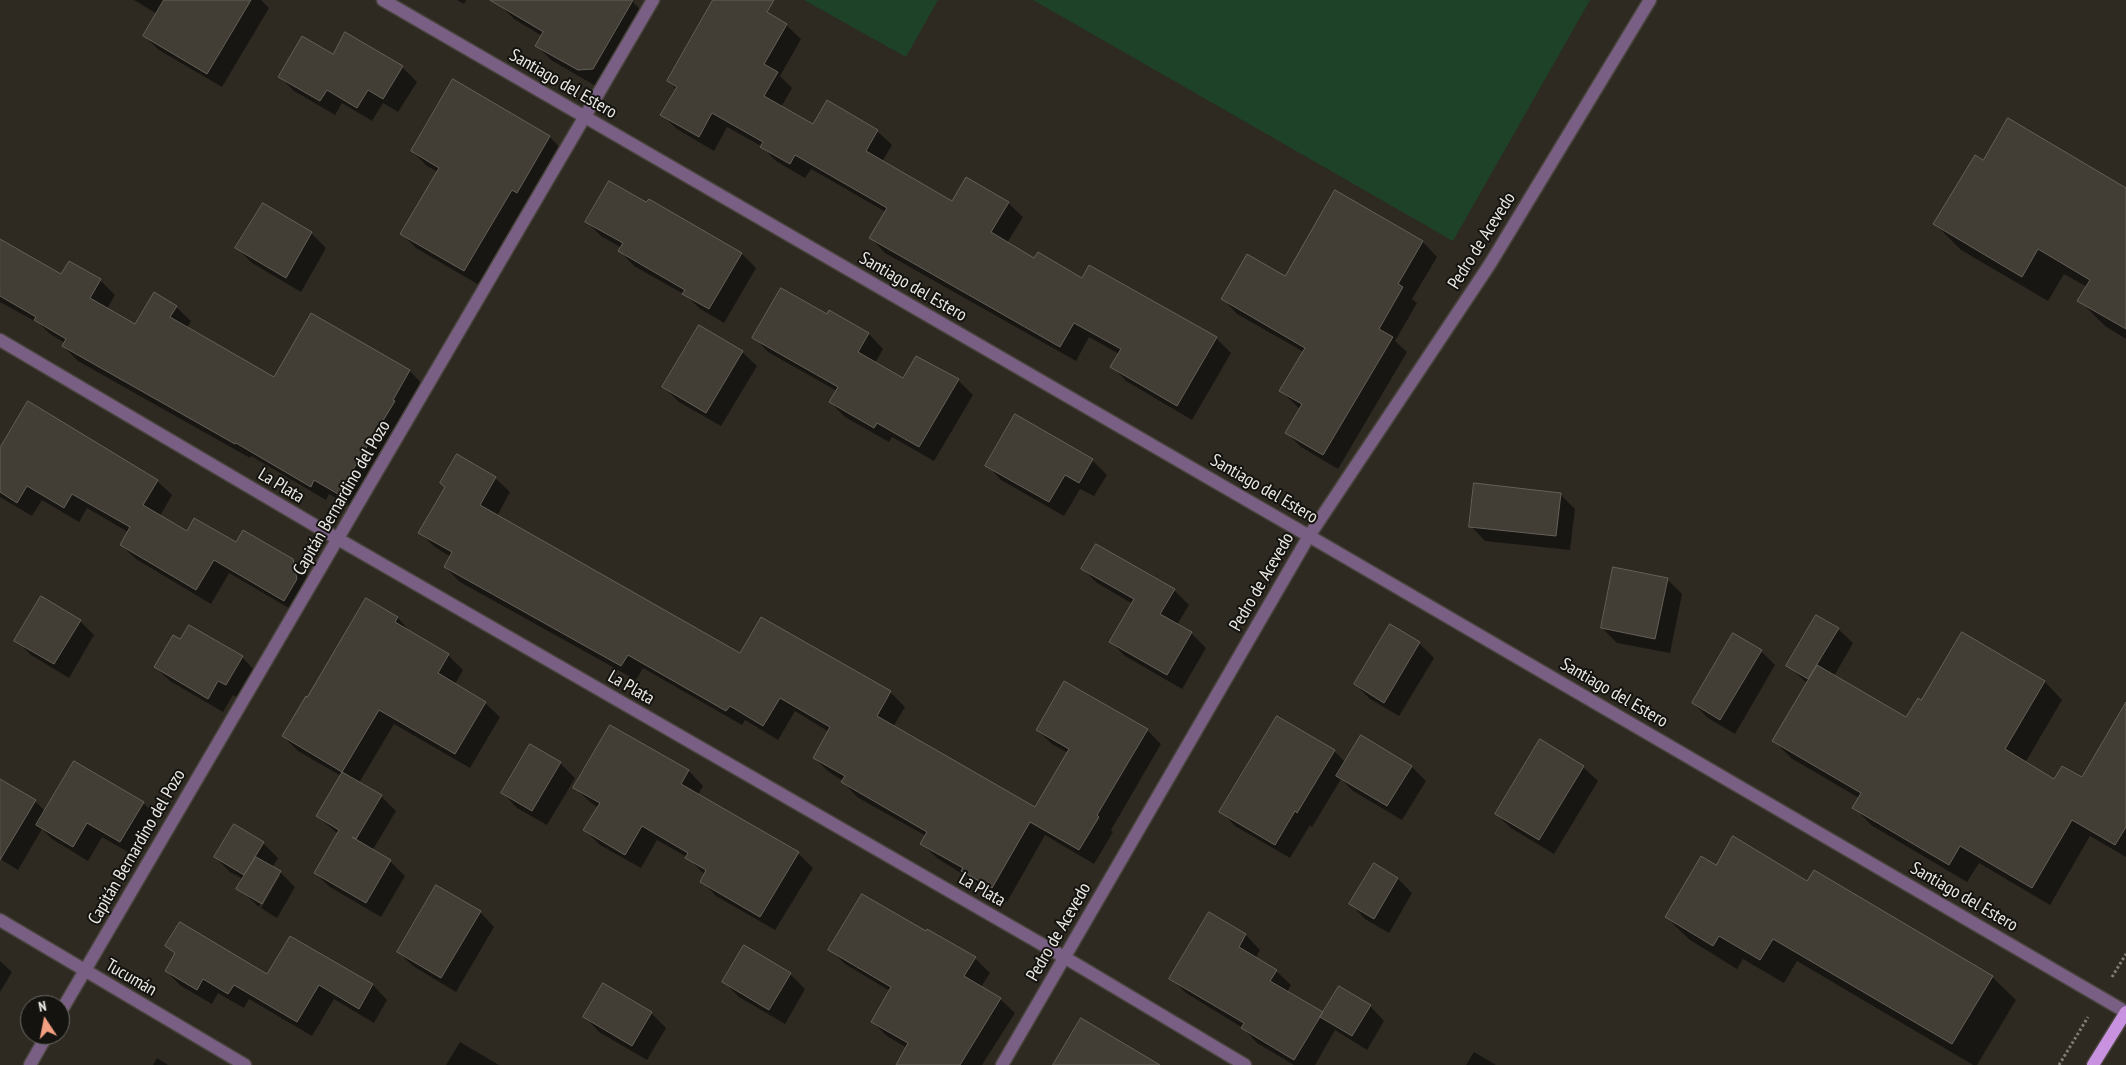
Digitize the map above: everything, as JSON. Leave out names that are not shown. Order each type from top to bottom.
[{"type":"main road","points":[[2093,1065],[2126,1012]]},
{"type":"street","name":"Santiago del Estero","points":[[383,0],[584,118],[1310,536],[2126,1012]]},
{"type":"street","name":"Capitán Bernardino del Pozo","points":[[70,996],[653,0]]},
{"type":"street","name":"Pedro de Acevedo","points":[[1002,1065],[1310,536],[1490,264],[1650,0]]},
{"type":"street","name":"La Plata","points":[[0,340],[338,540],[1064,957],[1245,1065]]},
{"type":"street","name":"Tucumán","points":[[0,920],[246,1065]]},
{"type":"street","points":[[30,1065],[41,1045]]},
{"type":"green space","points":[[804,0],[938,0],[906,57]]},
{"type":"green space","points":[[1033,0],[1590,0],[1453,241]]},
{"type":"building","points":[[164,0],[251,0],[207,74],[143,36]]},
{"type":"building","points":[[490,0],[633,0],[593,69],[578,70],[535,46],[543,32]]},
{"type":"building","points":[[713,0],[774,0],[767,12],[787,24],[764,64],[778,72],[764,96],[813,124],[827,100],[878,130],[866,151],[952,201],[966,177],[1009,202],[991,232],[1034,258],[1038,252],[1082,278],[1089,265],[1217,337],[1177,406],[1110,367],[1121,349],[1074,323],[1060,347],[869,238],[887,208],[795,155],[790,164],[760,147],[763,142],[712,113],[699,137],[660,115],[677,87],[667,81]]},
{"type":"building","points":[[345,32],[403,66],[383,99],[368,90],[357,108],[327,90],[320,101],[278,77],[302,36],[333,54]]},
{"type":"building","points":[[453,79],[550,136],[517,193],[512,190],[464,271],[400,234],[439,168],[411,151]]},
{"type":"building","points":[[2008,118],[2126,188],[2126,329],[2077,301],[2090,280],[2038,249],[2022,277],[1933,224],[1975,155],[1983,160]]},
{"type":"building","points":[[609,181],[646,202],[649,199],[742,253],[709,309],[682,294],[685,290],[618,251],[623,243],[585,222]]},
{"type":"building","points":[[1335,190],[1423,241],[1398,284],[1403,287],[1379,329],[1393,337],[1323,455],[1285,433],[1302,404],[1279,391],[1305,348],[1221,299],[1247,254],[1285,276]]},
{"type":"building","points":[[263,203],[312,232],[286,278],[235,248]]},
{"type":"building","points":[[0,239],[61,274],[69,261],[101,279],[90,298],[135,324],[154,292],[177,306],[170,317],[274,377],[311,313],[410,370],[393,400],[395,401],[338,494],[314,480],[311,487],[62,346],[66,339],[34,320],[36,317],[0,296]]},
{"type":"building","points":[[781,288],[827,314],[829,310],[869,333],[858,352],[903,378],[916,356],[959,379],[919,447],[877,423],[874,428],[829,402],[838,387],[752,338]]},
{"type":"building","points":[[699,325],[743,351],[706,413],[662,387]]},
{"type":"building","points":[[28,401],[158,480],[143,505],[187,531],[194,518],[236,542],[243,530],[293,559],[297,579],[284,601],[214,560],[196,590],[120,545],[130,527],[72,494],[64,508],[27,486],[17,503],[0,492],[0,448]]},
{"type":"building","points":[[1015,414],[1093,459],[1079,483],[1065,475],[1049,502],[985,466]]},
{"type":"building","points":[[457,454],[496,477],[480,505],[740,653],[761,617],[891,691],[877,716],[1035,807],[1069,749],[1036,730],[1064,681],[1148,729],[1097,815],[1099,817],[1079,850],[1030,822],[992,888],[961,871],[963,868],[920,844],[927,832],[841,782],[845,776],[813,758],[830,727],[780,698],[763,726],[730,706],[726,711],[628,655],[621,666],[444,567],[452,552],[418,533],[445,487],[440,483]]},
{"type":"building","points":[[1474,483],[1561,493],[1556,536],[1469,527]]},
{"type":"building","points":[[1096,544],[1175,589],[1160,614],[1192,632],[1167,675],[1109,642],[1134,599],[1081,569]]},
{"type":"building","points":[[1613,567],[1668,578],[1655,639],[1601,628]]},
{"type":"building","points":[[41,596],[81,620],[54,664],[14,641]]},
{"type":"building","points":[[366,598],[398,617],[395,622],[449,654],[438,673],[486,702],[455,754],[379,710],[342,772],[282,736]]},
{"type":"building","points":[[1816,615],[1839,628],[1808,679],[1786,666]]},
{"type":"building","points":[[1390,624],[1420,642],[1384,703],[1354,684]]},
{"type":"building","points":[[189,625],[243,656],[226,685],[218,681],[208,699],[154,667],[173,635],[180,639]]},
{"type":"building","points":[[1962,632],[2045,681],[2005,749],[2054,779],[2062,766],[2082,777],[2126,702],[2126,827],[2115,845],[2072,820],[2032,888],[1960,846],[1949,865],[1852,808],[1861,793],[1772,741],[1817,665],[1906,717],[1918,698],[1921,700]]},
{"type":"building","points":[[1733,633],[1762,650],[1720,720],[1692,703]]},
{"type":"building","points":[[1277,716],[1335,750],[1297,813],[1295,811],[1275,845],[1219,812]]},
{"type":"building","points":[[610,725],[689,770],[681,784],[799,852],[760,917],[700,882],[706,870],[685,858],[688,853],[642,826],[625,855],[583,830],[600,803],[573,788]]},
{"type":"building","points":[[1361,735],[1412,766],[1387,806],[1336,776]]},
{"type":"building","points":[[1540,739],[1584,766],[1539,840],[1495,814]]},
{"type":"building","points":[[530,744],[561,762],[532,811],[501,793]]},
{"type":"building","points":[[74,761],[144,802],[120,842],[87,823],[73,847],[36,825]]},
{"type":"building","points":[[342,772],[382,795],[356,839],[352,837],[391,860],[366,903],[314,873],[339,830],[316,816]]},
{"type":"building","points":[[0,779],[36,800],[0,860]]},
{"type":"building","points":[[234,824],[264,842],[244,875],[214,857]]},
{"type":"building","points":[[1733,836],[1807,881],[1814,870],[1993,976],[1952,1044],[1773,939],[1760,960],[1719,936],[1713,946],[1665,917],[1701,856],[1716,865]]},
{"type":"building","points":[[256,857],[281,871],[262,904],[236,889]]},
{"type":"building","points":[[1374,863],[1398,878],[1374,919],[1349,904]]},
{"type":"building","points":[[436,885],[481,911],[441,978],[397,952]]},
{"type":"building","points":[[862,894],[976,957],[964,976],[1001,998],[960,1065],[896,1065],[908,1043],[871,1022],[891,987],[828,950]]},
{"type":"building","points":[[1209,912],[1246,934],[1239,947],[1277,970],[1270,981],[1323,1012],[1294,1060],[1241,1028],[1244,1023],[1169,979]]},
{"type":"building","points":[[180,922],[267,974],[290,936],[373,984],[359,1009],[319,985],[297,1022],[234,985],[228,994],[203,979],[197,990],[165,971],[175,953],[165,946]]},
{"type":"building","points":[[744,945],[791,973],[769,1010],[722,982]]},
{"type":"building","points":[[603,983],[652,1012],[632,1046],[583,1017]]},
{"type":"building","points":[[1339,986],[1371,1005],[1352,1036],[1320,1017]]},
{"type":"building","points":[[1081,1018],[1160,1065],[1053,1065]]}]
